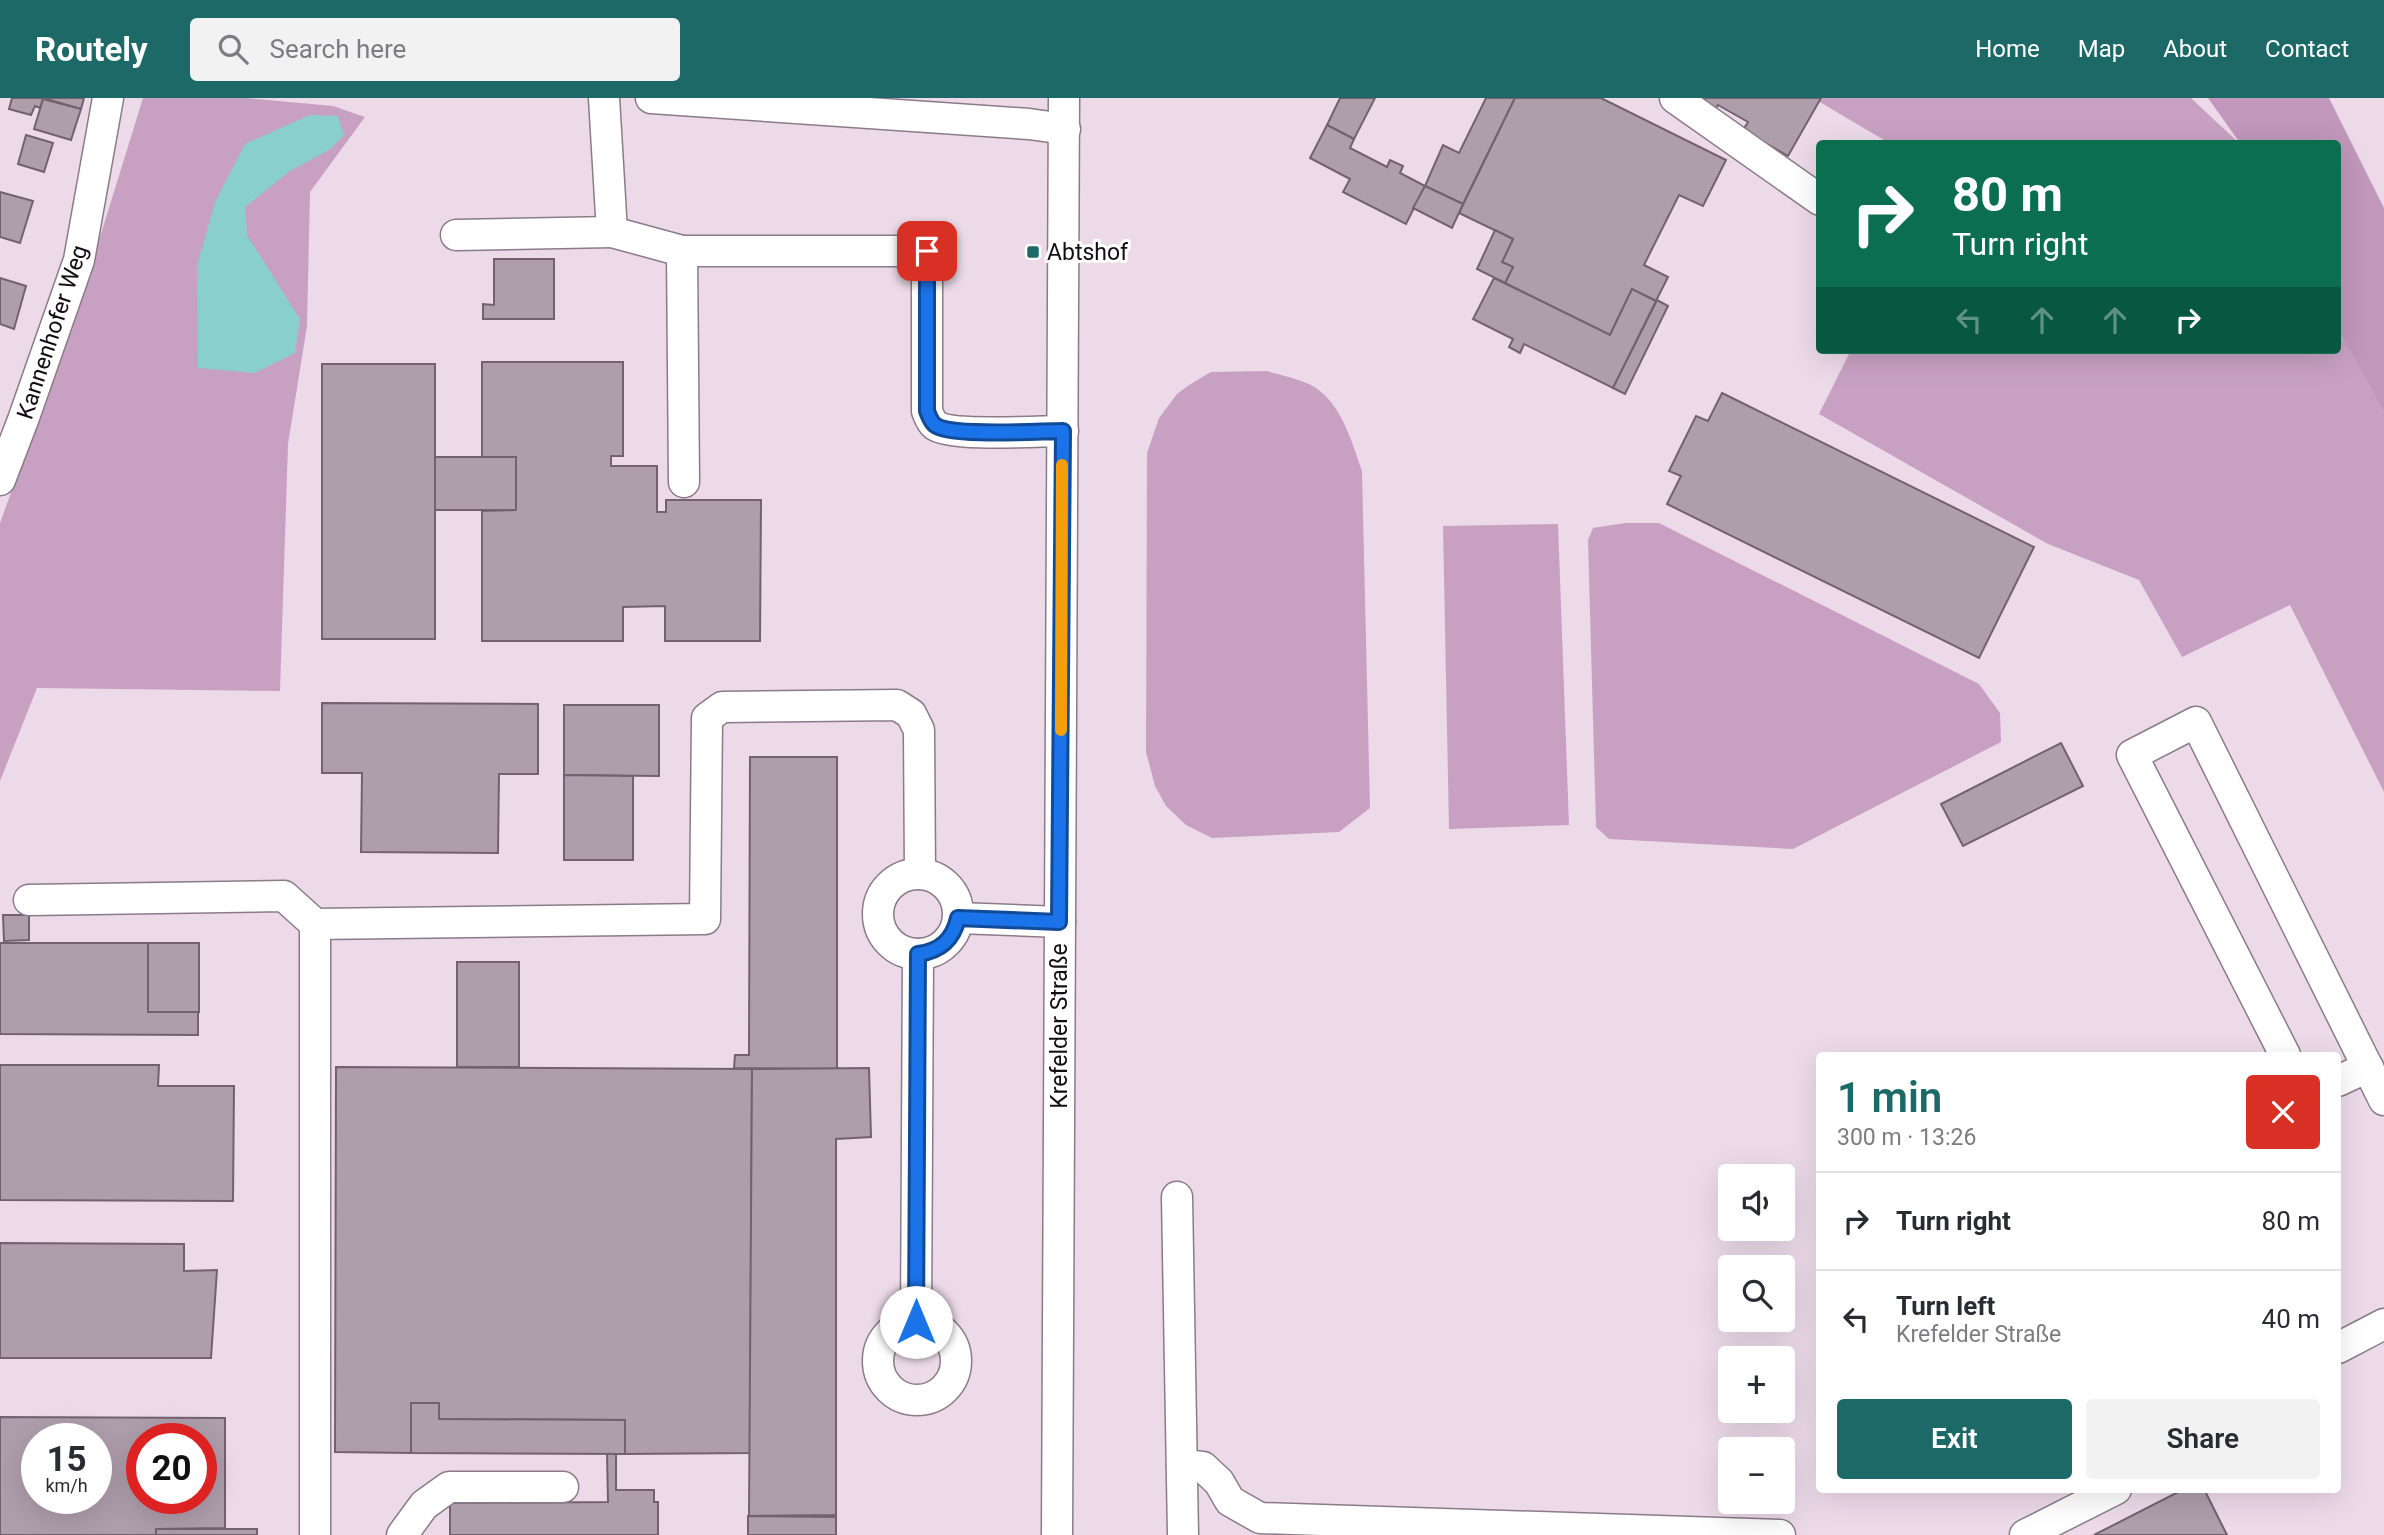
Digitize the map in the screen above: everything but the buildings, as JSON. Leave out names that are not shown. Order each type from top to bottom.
[{"type":"street","name":"Kannenhofer Weg","points":[[0,480],[79,260],[108,98]]},
{"type":"street","points":[[604,98],[612,233]]},
{"type":"street","points":[[651,98],[756,102],[1065,129]]},
{"type":"street","name":"Krefelder Straße","points":[[1057,1535],[1064,98]]},
{"type":"street","points":[[1675,98],[1816,197]]},
{"type":"street","points":[[456,235],[612,233],[682,251],[927,251],[927,411],[933,424],[942,429],[974,432],[1063,431]]},
{"type":"street","points":[[682,251],[684,482]]},
{"type":"street","points":[[29,900],[284,896],[315,924],[705,919],[707,718],[722,707],[881,704],[897,705],[911,715],[919,730],[920,874]]},
{"type":"street","points":[[2283,1052],[2132,754],[2196,722],[2384,1100]]},
{"type":"street","points":[[920,874],[933,877],[953,893],[958,918],[949,940],[929,952],[918,954],[894,945],[885,936],[878,912],[887,889],[896,880],[920,874]]},
{"type":"street","points":[[958,918],[1059,922]]},
{"type":"street","points":[[315,924],[315,1535]]},
{"type":"street","points":[[916,1322],[918,954]]},
{"type":"street","points":[[2341,1081],[2368,1068]]},
{"type":"street","points":[[1177,1197],[1183,1535]]},
{"type":"street","points":[[2341,1346],[2384,1324]]},
{"type":"street","points":[[1182,1465],[1203,1467],[1219,1482],[1230,1501],[1260,1518],[1780,1535]]},
{"type":"street","points":[[402,1535],[424,1505],[449,1487],[563,1487]]},
{"type":"street","points":[[2025,1535],[2108,1493]]},
{"type":"shaded area","points":[[143,98],[246,98],[333,106],[365,117],[310,192],[307,326],[288,444],[280,691],[37,688],[0,781],[0,523],[79,305]]},
{"type":"shaded area","points":[[1813,98],[2191,98],[2236,140],[1884,140]]},
{"type":"shaded area","points":[[2208,98],[2329,98],[2384,208],[2384,411],[2341,333],[2341,140],[2238,140]]},
{"type":"shaded area","points":[[310,115],[338,116],[344,135],[329,150],[290,171],[245,207],[247,235],[300,319],[295,353],[255,373],[198,368],[197,266],[215,202],[245,144]]},
{"type":"shaded area","points":[[2341,276],[2384,364],[2384,792],[2290,605],[2182,657],[2139,580],[2048,544],[1819,414],[1849,354],[2341,354]]},
{"type":"shaded area","points":[[1267,371],[1309,384],[1329,400],[1343,422],[1362,471],[1370,808],[1339,832],[1212,838],[1186,825],[1166,806],[1155,786],[1146,752],[1147,453],[1159,418],[1177,394],[1189,385],[1211,372]]},
{"type":"shaded area","points":[[1625,523],[1659,523],[1979,684],[2000,713],[2001,742],[1793,849],[1609,839],[1596,827],[1588,540],[1593,528]]},
{"type":"shaded area","points":[[1558,524],[1569,825],[1449,829],[1443,526]]},
{"type":"slow traffic","points":[[1061,730],[1062,465]]},
{"type":"place","name":"Abtshof","points":[[1033,252]]},
{"type":"route","points":[[916,1322],[918,954],[929,952],[949,940],[958,918],[1059,922],[1063,431],[974,432],[942,429],[933,424],[927,411],[927,251]]}]
